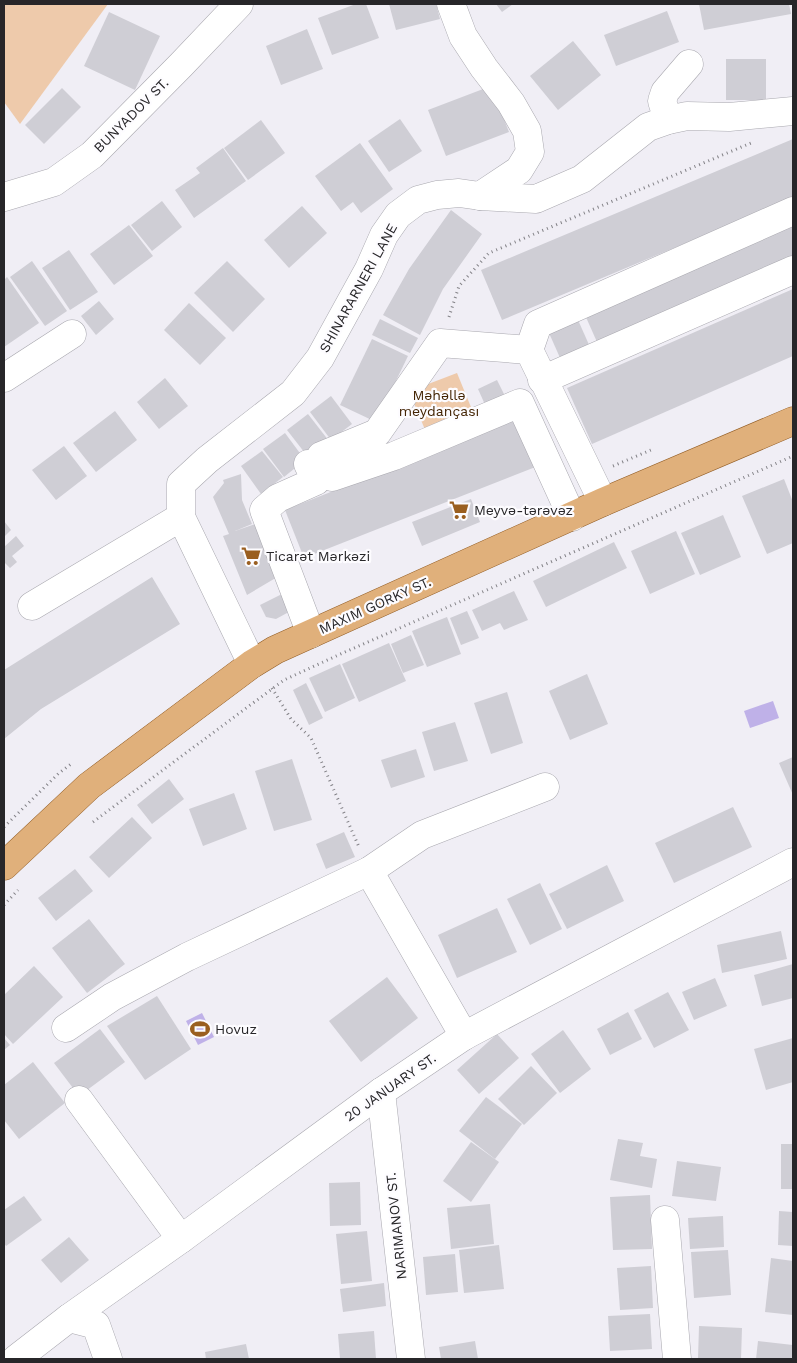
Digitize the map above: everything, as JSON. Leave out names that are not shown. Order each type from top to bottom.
[{"type":"main road","name":"MAXIM GORKY ST.","points":[[4,866],[89,786],[252,664],[275,650],[603,502],[793,421]]},
{"type":"street","name":"BUNYADOV ST.","points":[[4,197],[54,182],[92,155],[239,4]]},
{"type":"street","points":[[451,4],[463,36],[484,68],[511,103],[527,131],[530,152],[519,170],[480,196]]},
{"type":"street","points":[[668,120],[662,101],[665,92],[689,64]]},
{"type":"street","name":"SHINARARNERI LANE","points":[[181,517],[181,484],[207,460],[294,393],[320,358],[370,268],[384,234],[398,215],[418,200],[437,195],[460,193],[536,199],[582,179],[648,127],[668,120],[687,116],[729,117],[793,111]]},
{"type":"street","points":[[603,502],[529,350],[538,324],[793,211]]},
{"type":"street","points":[[542,380],[793,270]]},
{"type":"street","points":[[4,378],[72,334]]},
{"type":"street","points":[[529,350],[440,344],[376,433],[321,456],[332,477],[394,456],[520,403],[572,517]]},
{"type":"street","points":[[308,464],[316,481],[278,498],[264,510],[311,634]]},
{"type":"street","points":[[32,606],[181,517],[252,664]]},
{"type":"street","points":[[66,1028],[112,997],[187,957],[369,871],[422,835],[545,787]]},
{"type":"street","name":"20 JANUARY ST.","points":[[16,1359],[68,1318],[181,1239],[382,1092],[464,1036],[793,862]]},
{"type":"street","points":[[369,871],[464,1036]]},
{"type":"street","name":"NARIMANOV ST.","points":[[382,1092],[411,1359]]},
{"type":"street","points":[[79,1100],[181,1239]]},
{"type":"street","points":[[665,1220],[677,1359]]},
{"type":"street","points":[[68,1318],[96,1325],[108,1359]]},
{"type":"path","points":[[440,344],[459,286],[489,253],[756,141]]},
{"type":"path","points":[[91,823],[284,680],[793,456]]},
{"type":"path","points":[[272,688],[291,719],[311,738],[369,871]]},
{"type":"path","points":[[4,905],[22,886]]},
{"type":"green space","points":[[4,4],[108,4],[20,124],[4,102]]},
{"type":"green space","name":"Məhəllə meydançası","points":[[457,373],[473,412],[426,432],[413,401],[423,386]]},
{"type":"shaded area","points":[[773,701],[779,718],[750,728],[744,711]]},
{"type":"shaded area","name":"Hovuz","points":[[202,1013],[214,1037],[198,1045],[186,1021]]},
{"type":"building","points":[[356,4],[366,4],[379,38],[332,55],[318,18]]},
{"type":"building","points":[[389,4],[436,4],[440,19],[396,30]]},
{"type":"building","points":[[496,4],[513,4],[502,12]]},
{"type":"building","points":[[699,4],[789,4],[791,14],[704,30]]},
{"type":"building","points":[[667,11],[679,42],[616,66],[604,35]]},
{"type":"building","points":[[109,12],[160,36],[135,90],[84,66]]},
{"type":"building","points":[[307,29],[323,69],[281,85],[266,46]]},
{"type":"building","points":[[573,41],[601,75],[558,110],[530,76]]},
{"type":"building","points":[[726,59],[766,59],[766,100],[726,100]]},
{"type":"building","points":[[491,86],[509,132],[446,156],[428,110]]},
{"type":"building","points":[[62,88],[81,107],[44,144],[25,125]]},
{"type":"building","points":[[400,119],[422,151],[389,172],[368,141]]},
{"type":"building","points":[[261,120],[285,153],[248,180],[224,148]]},
{"type":"building","points":[[793,139],[793,198],[502,320],[481,270]]},
{"type":"building","points":[[360,143],[393,189],[361,213],[353,202],[341,211],[315,176]]},
{"type":"building","points":[[223,148],[246,181],[194,218],[175,190],[200,173],[196,168]]},
{"type":"building","points":[[162,201],[182,227],[152,251],[131,225]]},
{"type":"building","points":[[302,206],[327,233],[289,268],[264,240]]},
{"type":"building","points":[[451,210],[482,234],[443,289],[420,335],[383,315],[409,269]]},
{"type":"building","points":[[793,224],[793,256],[597,342],[585,315]]},
{"type":"building","points":[[129,225],[153,256],[114,285],[90,254]]},
{"type":"building","points":[[69,250],[98,292],[70,310],[42,268]]},
{"type":"building","points":[[32,261],[67,311],[45,326],[10,277]]},
{"type":"building","points":[[227,261],[265,299],[233,332],[194,293]]},
{"type":"building","points":[[7,277],[39,323],[4,347],[4,280]]},
{"type":"building","points":[[793,289],[793,356],[592,444],[567,388]]},
{"type":"building","points":[[99,301],[114,319],[96,335],[81,316]]},
{"type":"building","points":[[189,303],[226,338],[200,365],[164,330]]},
{"type":"building","points":[[380,319],[418,338],[410,353],[372,335]]},
{"type":"building","points":[[578,320],[590,347],[561,360],[549,333]]},
{"type":"building","points":[[372,339],[408,356],[376,422],[340,405]]},
{"type":"building","points":[[165,378],[188,406],[159,429],[137,402]]},
{"type":"building","points":[[497,380],[507,400],[487,409],[478,389]]},
{"type":"building","points":[[331,396],[352,424],[331,440],[310,412]]},
{"type":"building","points":[[115,411],[137,440],[96,472],[73,443]]},
{"type":"building","points":[[308,414],[329,441],[308,457],[287,430]]},
{"type":"building","points":[[518,418],[538,466],[304,558],[285,510]]},
{"type":"building","points":[[285,433],[305,460],[284,477],[263,449]]},
{"type":"building","points":[[64,446],[87,476],[56,500],[32,470]]},
{"type":"building","points":[[262,451],[283,477],[261,494],[241,466]]},
{"type":"building","name":"Ticarət Mərkəzi","points":[[241,474],[242,500],[252,524],[235,531],[258,523],[279,576],[247,595],[223,536],[229,534],[213,497],[224,483],[223,480]]},
{"type":"building","points":[[784,479],[793,502],[793,543],[767,554],[742,496]]},
{"type":"building","name":"Meyvə-tərəvəz","points":[[471,499],[480,522],[422,546],[412,522]]},
{"type":"building","points":[[723,515],[741,557],[700,575],[681,533]]},
{"type":"building","points":[[4,521],[11,530],[4,537]]},
{"type":"building","points":[[676,531],[695,574],[650,594],[631,551]]},
{"type":"building","points":[[16,536],[24,546],[12,556],[17,562],[10,568],[4,562],[4,547]]},
{"type":"building","points":[[614,542],[627,568],[546,607],[533,581]]},
{"type":"building","points":[[152,577],[180,624],[41,709],[4,739],[4,670]]},
{"type":"building","points":[[514,591],[528,620],[504,630],[500,623],[482,631],[472,610]]},
{"type":"building","points":[[284,593],[290,604],[287,613],[276,619],[266,617],[260,605]]},
{"type":"building","points":[[467,611],[479,638],[461,645],[450,618]]},
{"type":"building","points":[[447,617],[461,654],[427,667],[412,631]]},
{"type":"building","points":[[411,635],[424,665],[403,673],[391,644]]},
{"type":"building","points":[[389,643],[406,681],[359,702],[342,664]]},
{"type":"building","points":[[340,664],[355,698],[325,712],[309,678]]},
{"type":"building","points":[[587,674],[608,724],[570,740],[549,691]]},
{"type":"building","points":[[306,683],[323,718],[309,725],[293,690]]},
{"type":"building","points":[[507,692],[523,743],[491,754],[474,703]]},
{"type":"building","points":[[455,722],[468,761],[434,771],[422,732]]},
{"type":"building","points":[[416,749],[425,777],[391,788],[381,760]]},
{"type":"building","points":[[793,757],[793,795],[779,763]]},
{"type":"building","points":[[292,759],[312,820],[274,831],[255,771]]},
{"type":"building","points":[[169,779],[184,799],[152,824],[137,805]]},
{"type":"building","points":[[234,793],[247,829],[203,846],[189,809]]},
{"type":"building","points":[[733,807],[752,847],[674,883],[655,843]]},
{"type":"building","points":[[132,817],[152,838],[109,878],[89,857]]},
{"type":"building","points":[[344,832],[355,857],[326,869],[316,844]]},
{"type":"building","points":[[607,865],[624,901],[567,929],[549,894]]},
{"type":"building","points":[[75,869],[93,891],[56,921],[38,898]]},
{"type":"building","points":[[540,883],[562,929],[530,945],[507,899]]},
{"type":"building","points":[[497,908],[517,952],[457,978],[438,935]]},
{"type":"building","points":[[89,919],[125,964],[87,993],[52,948]]},
{"type":"building","points":[[781,931],[787,959],[722,973],[717,945]]},
{"type":"building","points":[[793,964],[793,998],[762,1006],[754,975]]},
{"type":"building","points":[[34,966],[63,997],[13,1044],[4,1034],[4,995]]},
{"type":"building","points":[[387,977],[418,1018],[361,1062],[329,1021]]},
{"type":"building","points":[[715,978],[727,1006],[694,1020],[682,992]]},
{"type":"building","points":[[668,992],[689,1030],[654,1048],[634,1010]]},
{"type":"building","points":[[157,996],[191,1049],[145,1080],[107,1026]]},
{"type":"building","points":[[628,1012],[642,1039],[610,1055],[597,1029]]},
{"type":"building","points":[[100,1029],[125,1062],[79,1096],[54,1063]]},
{"type":"building","points":[[563,1030],[591,1069],[560,1093],[531,1054]]},
{"type":"building","points":[[497,1034],[519,1058],[479,1094],[457,1070]]},
{"type":"building","points":[[4,1038],[10,1045],[4,1050]]},
{"type":"building","points":[[793,1038],[793,1082],[766,1090],[754,1049]]},
{"type":"building","points":[[33,1062],[65,1103],[19,1139],[4,1120],[4,1085]]},
{"type":"building","points":[[531,1066],[557,1093],[524,1125],[498,1099]]},
{"type":"building","points":[[486,1097],[522,1124],[495,1159],[459,1131]]},
{"type":"building","points":[[618,1139],[643,1143],[640,1156],[657,1159],[652,1188],[610,1180]]},
{"type":"building","points":[[471,1142],[499,1162],[471,1202],[443,1181]]},
{"type":"building","points":[[781,1144],[793,1144],[793,1189],[781,1189]]},
{"type":"building","points":[[677,1161],[721,1167],[716,1201],[672,1196]]},
{"type":"building","points":[[360,1182],[361,1225],[330,1226],[329,1183]]},
{"type":"building","points":[[650,1195],[652,1249],[613,1250],[610,1197]]},
{"type":"building","points":[[24,1196],[42,1220],[6,1246],[4,1243],[4,1210]]},
{"type":"building","points":[[490,1204],[494,1244],[451,1249],[447,1208]]},
{"type":"building","points":[[779,1211],[793,1212],[793,1246],[778,1245]]},
{"type":"building","points":[[723,1216],[724,1247],[690,1249],[688,1218]]},
{"type":"building","points":[[367,1231],[372,1281],[341,1284],[336,1234]]},
{"type":"building","points":[[69,1237],[89,1260],[61,1283],[41,1260]]},
{"type":"building","points":[[499,1245],[504,1289],[464,1293],[459,1250]]},
{"type":"building","points":[[728,1250],[731,1295],[694,1298],[691,1252]]},
{"type":"building","points":[[455,1254],[458,1292],[426,1295],[423,1257]]},
{"type":"building","points":[[771,1258],[793,1261],[793,1315],[765,1312]]},
{"type":"building","points":[[651,1266],[653,1308],[620,1310],[617,1268]]},
{"type":"building","points":[[384,1283],[386,1306],[343,1312],[340,1289]]},
{"type":"building","points":[[650,1314],[652,1349],[610,1351],[608,1316]]},
{"type":"building","points":[[699,1326],[742,1328],[741,1359],[698,1359]]},
{"type":"building","points":[[374,1331],[376,1359],[340,1359],[338,1334]]},
{"type":"building","points":[[475,1341],[478,1359],[441,1359],[439,1347]]},
{"type":"building","points":[[758,1341],[793,1345],[793,1359],[756,1359]]},
{"type":"building","points":[[246,1344],[249,1359],[206,1359],[205,1352]]},
{"type":"place","name":"Meyvə-tərəvəz","points":[[459,510]]},
{"type":"place","name":"Ticarət Mərkəzi","points":[[251,556]]},
{"type":"place","name":"Hovuz","points":[[200,1029]]}]
